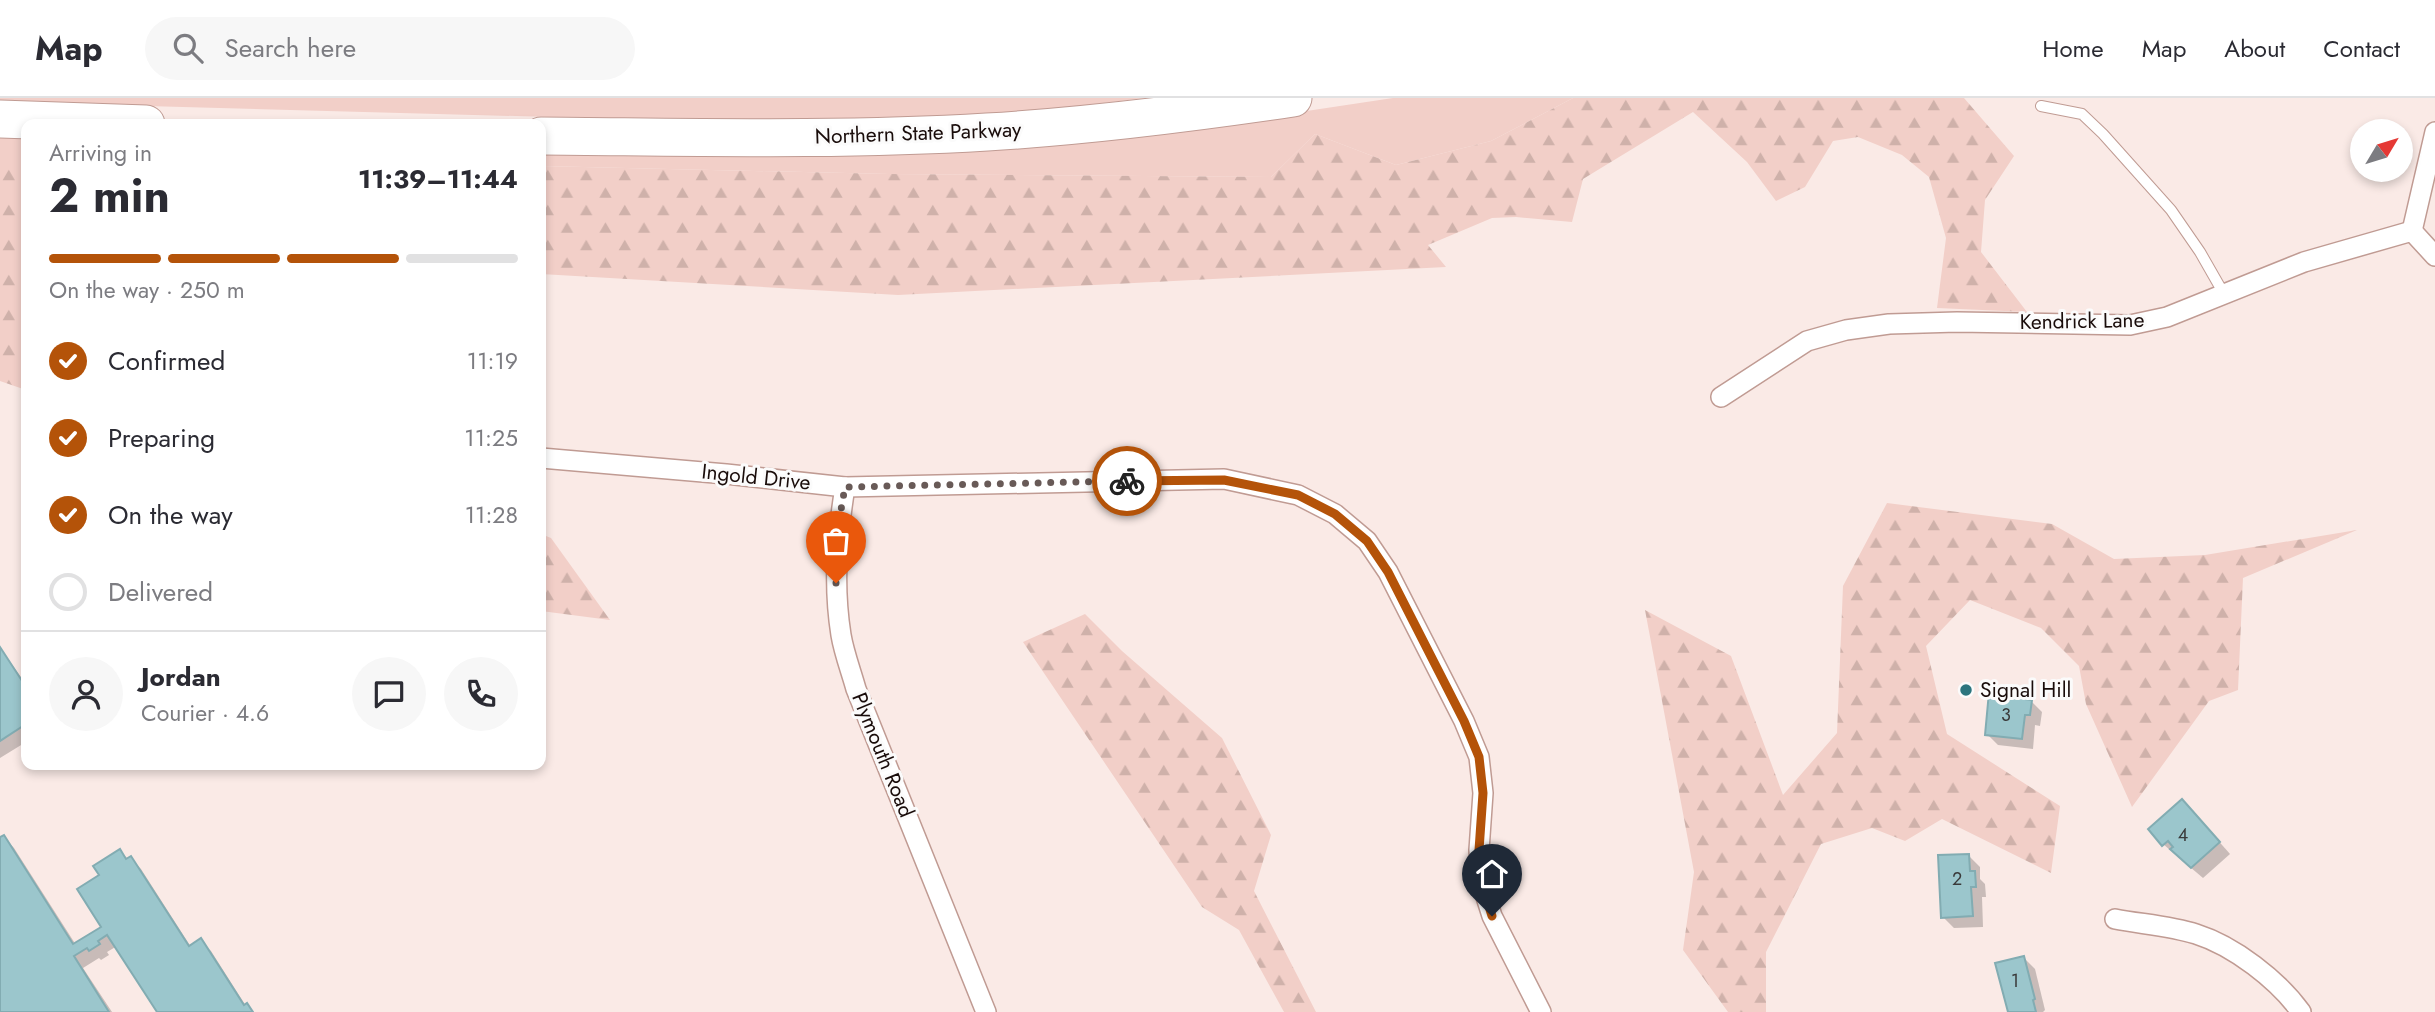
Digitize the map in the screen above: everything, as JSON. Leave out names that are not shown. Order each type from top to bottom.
[{"type":"highway","name":"Northern State Parkway","points":[[546,136],[766,138],[987,132],[1192,106],[1293,98]]},
{"type":"highway","points":[[0,119],[21,120]]},
{"type":"street","points":[[2435,132],[2412,231],[2435,256]]},
{"type":"street","name":"Kendrick Lane","points":[[1721,397],[1807,341],[1846,330],[1889,324],[1957,321],[2130,325],[2167,317],[2304,262],[2412,231]]},
{"type":"street","name":"Ingold Drive","points":[[546,458],[845,487],[1224,480],[1298,495],[1335,514],[1367,541],[1388,572],[1464,721],[1479,757],[1483,793],[1479,850],[1481,881],[1492,916],[1541,1012]]},
{"type":"street","name":"Plymouth Road","points":[[845,487],[838,527],[836,583],[842,637],[856,689],[986,1012]]},
{"type":"street","points":[[2115,919],[2197,934],[2229,950],[2266,975],[2288,995],[2301,1012]]},
{"type":"lane","points":[[2041,106],[2082,114],[2103,134],[2171,210],[2200,252],[2224,294]]},
{"type":"green space","points":[[0,98],[1144,98],[1080,106],[1055,118],[800,132],[550,117],[0,102]]},
{"type":"green space","points":[[1393,98],[1573,98],[1491,141],[1396,165],[1315,134],[1271,177],[889,174],[546,166],[546,151],[1174,131]]},
{"type":"green space","points":[[1573,98],[1964,98],[2014,156],[1985,200],[1981,252],[2027,312],[1937,308],[1946,238],[1929,177],[1902,155],[1858,137],[1833,141],[1805,187],[1776,201],[1747,162],[1693,112],[1583,179],[1572,222],[1516,217],[1492,218],[1428,245],[1446,267],[898,295],[546,274],[546,166],[889,174],[1271,177],[1315,134],[1396,165],[1491,141]]},
{"type":"green space","points":[[0,138],[21,138],[21,166],[0,166]]},
{"type":"green space","points":[[0,166],[21,166],[21,388],[0,381]]},
{"type":"green space","points":[[1887,503],[2052,524],[2114,559],[2205,555],[2357,530],[2243,578],[2238,690],[2209,701],[2132,807],[2086,704],[2079,666],[2041,628],[1970,600],[1926,646],[1947,734],[2060,806],[2051,873],[1942,819],[1905,841],[1872,828],[1821,844],[1766,952],[1766,1012],[1728,1012],[1683,950],[1694,872],[1645,610],[1731,656],[1783,795],[1837,733],[1843,586]]},
{"type":"green space","points":[[546,536],[551,538],[610,620],[546,612]]},
{"type":"green space","points":[[1085,614],[1122,651],[1222,738],[1271,835],[1254,891],[1316,1012],[1284,1012],[1239,930],[1202,907],[1023,642]]},
{"type":"building","points":[[0,647],[21,679],[21,727],[0,741]]},
{"type":"building","points":[[1989,692],[2018,695],[2017,698],[2032,700],[2030,715],[2025,715],[2022,739],[1985,735]]},
{"type":"building","points":[[2182,799],[2220,842],[2191,868],[2170,849],[2173,847],[2168,841],[2162,846],[2148,829]]},
{"type":"building","points":[[4,835],[73,944],[101,927],[77,889],[99,875],[93,866],[120,849],[126,859],[131,856],[189,946],[201,938],[244,1005],[247,1003],[253,1012],[157,1012],[107,935],[89,951],[87,948],[74,956],[109,1012],[0,1012],[0,837]]},
{"type":"building","points":[[1969,854],[1970,871],[1975,871],[1976,887],[1971,887],[1973,916],[1941,918],[1938,855]]},
{"type":"building","points":[[2024,956],[2036,1012],[2008,1012],[1995,963]]},
{"type":"way so far","points":[[836,583],[838,527],[845,487],[1127,481]]},
{"type":"place","name":"Signal Hill","points":[[1966,690]]},
{"type":"route","points":[[1127,481],[1224,480],[1298,495],[1335,514],[1367,541],[1388,572],[1464,721],[1479,757],[1483,793],[1479,850],[1481,881],[1492,916]]}]
